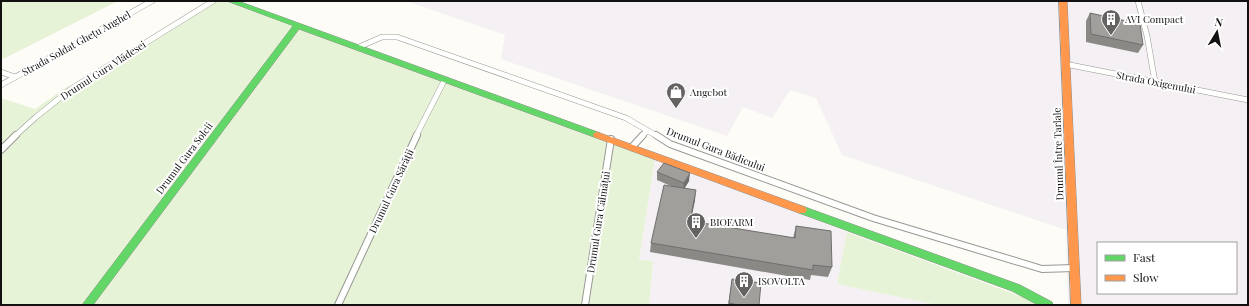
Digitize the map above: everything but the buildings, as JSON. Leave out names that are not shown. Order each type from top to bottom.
[{"type":"street","name":"Strada Soldat Ghețu Anghel","points":[[1,85],[152,1]]},
{"type":"street","name":"Drumul Gura Vlădesei","points":[[1,150],[36,117],[71,89],[213,1]]},
{"type":"street","points":[[231,1],[1016,288],[1048,305]]},
{"type":"street","name":"Drumul Între Tarlale","points":[[1063,1],[1076,305]]},
{"type":"street","points":[[1138,1],[1142,25],[1147,36],[1155,82]]},
{"type":"street","name":"Drumul Gura Solcii","points":[[87,305],[298,25]]},
{"type":"street","name":"Drumul Gura Bădicului","points":[[359,47],[382,37],[397,36],[626,118],[670,144],[873,218],[1042,270],[1074,268]]},
{"type":"street","name":"Strada Oxigenului","points":[[1065,64],[1248,100]]},
{"type":"street","points":[[1,72],[15,78]]},
{"type":"street","name":"Drumul Gura Sărății","points":[[338,305],[434,98],[446,79]]},
{"type":"street","points":[[632,147],[647,131]]},
{"type":"street","name":"Drumul Gura Călmățui","points":[[585,305],[611,139]]},
{"type":"shaded area","points":[[406,1],[1248,1],[1248,305],[1068,305],[1066,230],[842,155],[816,98],[790,90],[772,118],[743,107],[727,136],[501,59],[505,35]]},
{"type":"shaded area","points":[[655,158],[847,232],[837,284],[937,305],[649,305],[653,261],[639,260]]},
{"type":"green space","points":[[1,1],[118,1],[1,60]]},
{"type":"green space","points":[[215,1],[224,1],[655,158],[639,260],[653,261],[649,305],[1,305],[1,98],[35,109],[68,86],[71,87]]},
{"type":"green space","points":[[847,232],[1031,300],[1038,305],[937,305],[837,284]]},
{"type":"traffic: fast","points":[[231,1],[597,135]]},
{"type":"traffic: fast","points":[[87,305],[298,25]]},
{"type":"traffic: fast","points":[[802,210],[1016,288],[1048,305]]},
{"type":"traffic: slow","points":[[1063,1],[1076,305]]},
{"type":"traffic: slow","points":[[597,135],[802,210]]},
{"type":"place","name":"AVI Compact","points":[[1111,36]]},
{"type":"place","name":"Angebot","points":[[676,109]]},
{"type":"place","name":"BIOFARM","points":[[696,239]]},
{"type":"place","name":"ISOVOLTA","points":[[744,298]]}]
